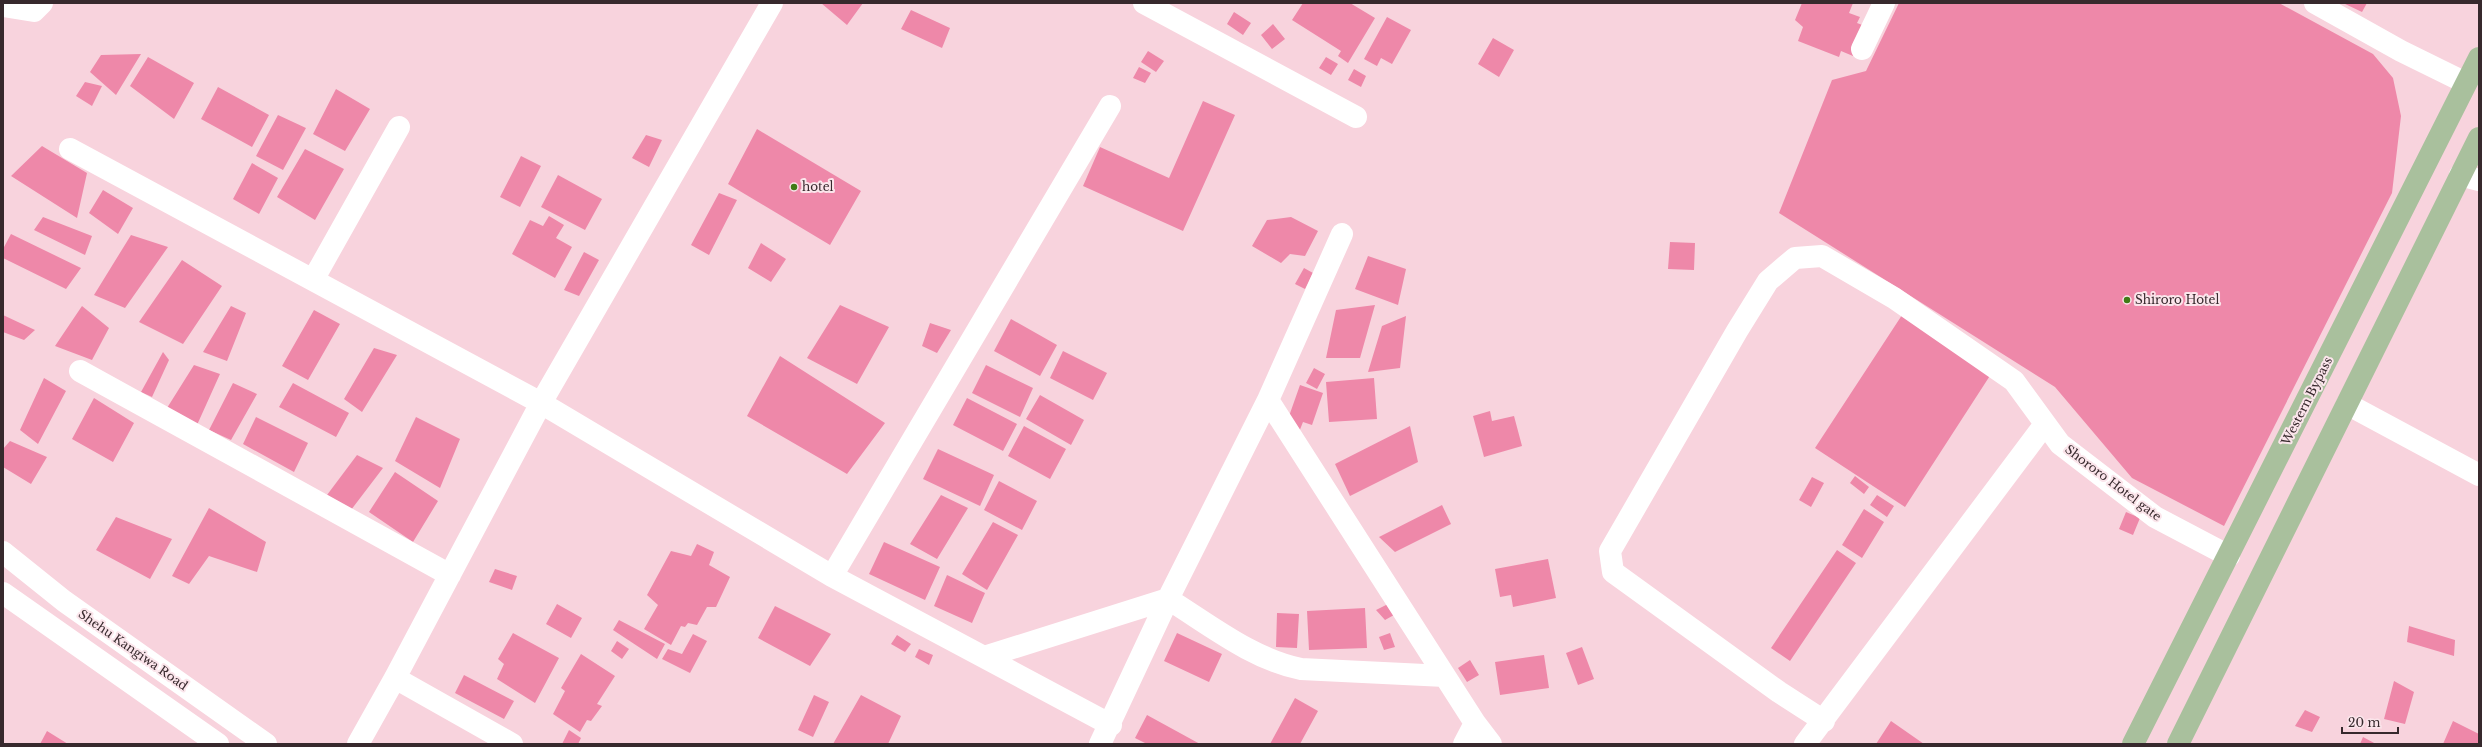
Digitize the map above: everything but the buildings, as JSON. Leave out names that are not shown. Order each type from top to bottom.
[{"type":"main road","name":"Western Bypass","points":[[2133,744],[2479,58]]},
{"type":"main road","points":[[2178,744],[2347,404],[2469,178],[2479,138]]},
{"type":"street","points":[[3,6],[34,11],[42,3]]},
{"type":"street","points":[[358,744],[450,576],[541,403],[772,3]]},
{"type":"street","points":[[1144,3],[1356,117]]},
{"type":"street","points":[[1862,49],[1884,3]]},
{"type":"street","points":[[2315,3],[2401,51],[2466,83]]},
{"type":"street","points":[[832,576],[1110,106]]},
{"type":"street","points":[[313,280],[399,127]]},
{"type":"street","points":[[70,149],[541,403],[832,576],[1111,725]]},
{"type":"street","points":[[1100,744],[1111,725],[1168,599],[1268,400],[1342,234]]},
{"type":"street","name":"Shororo Hotel gate","points":[[1824,721],[1779,692],[1613,572],[1610,551],[1737,331],[1768,281],[1795,258],[1822,256],[1894,298],[2014,380],[2060,444],[2155,517],[2229,556]]},
{"type":"street","points":[[80,371],[450,576]]},
{"type":"street","points":[[1268,400],[1475,723],[1491,744]]},
{"type":"street","points":[[2347,404],[2479,475]]},
{"type":"street","points":[[1805,744],[1824,721],[2045,424]]},
{"type":"street","name":"Shehu Kangiwa Road","points":[[3,552],[64,601],[266,744]]},
{"type":"street","points":[[3,593],[218,744]]},
{"type":"street","points":[[984,656],[1168,599],[1260,656],[1282,665],[1302,669],[1445,676]]},
{"type":"street","points":[[395,678],[512,744]]},
{"type":"street","points":[[1464,744],[1475,723]]},
{"type":"place","name":"hotel","points":[[794,187]]},
{"type":"place","name":"Shiroro Hotel","points":[[2127,300]]}]
